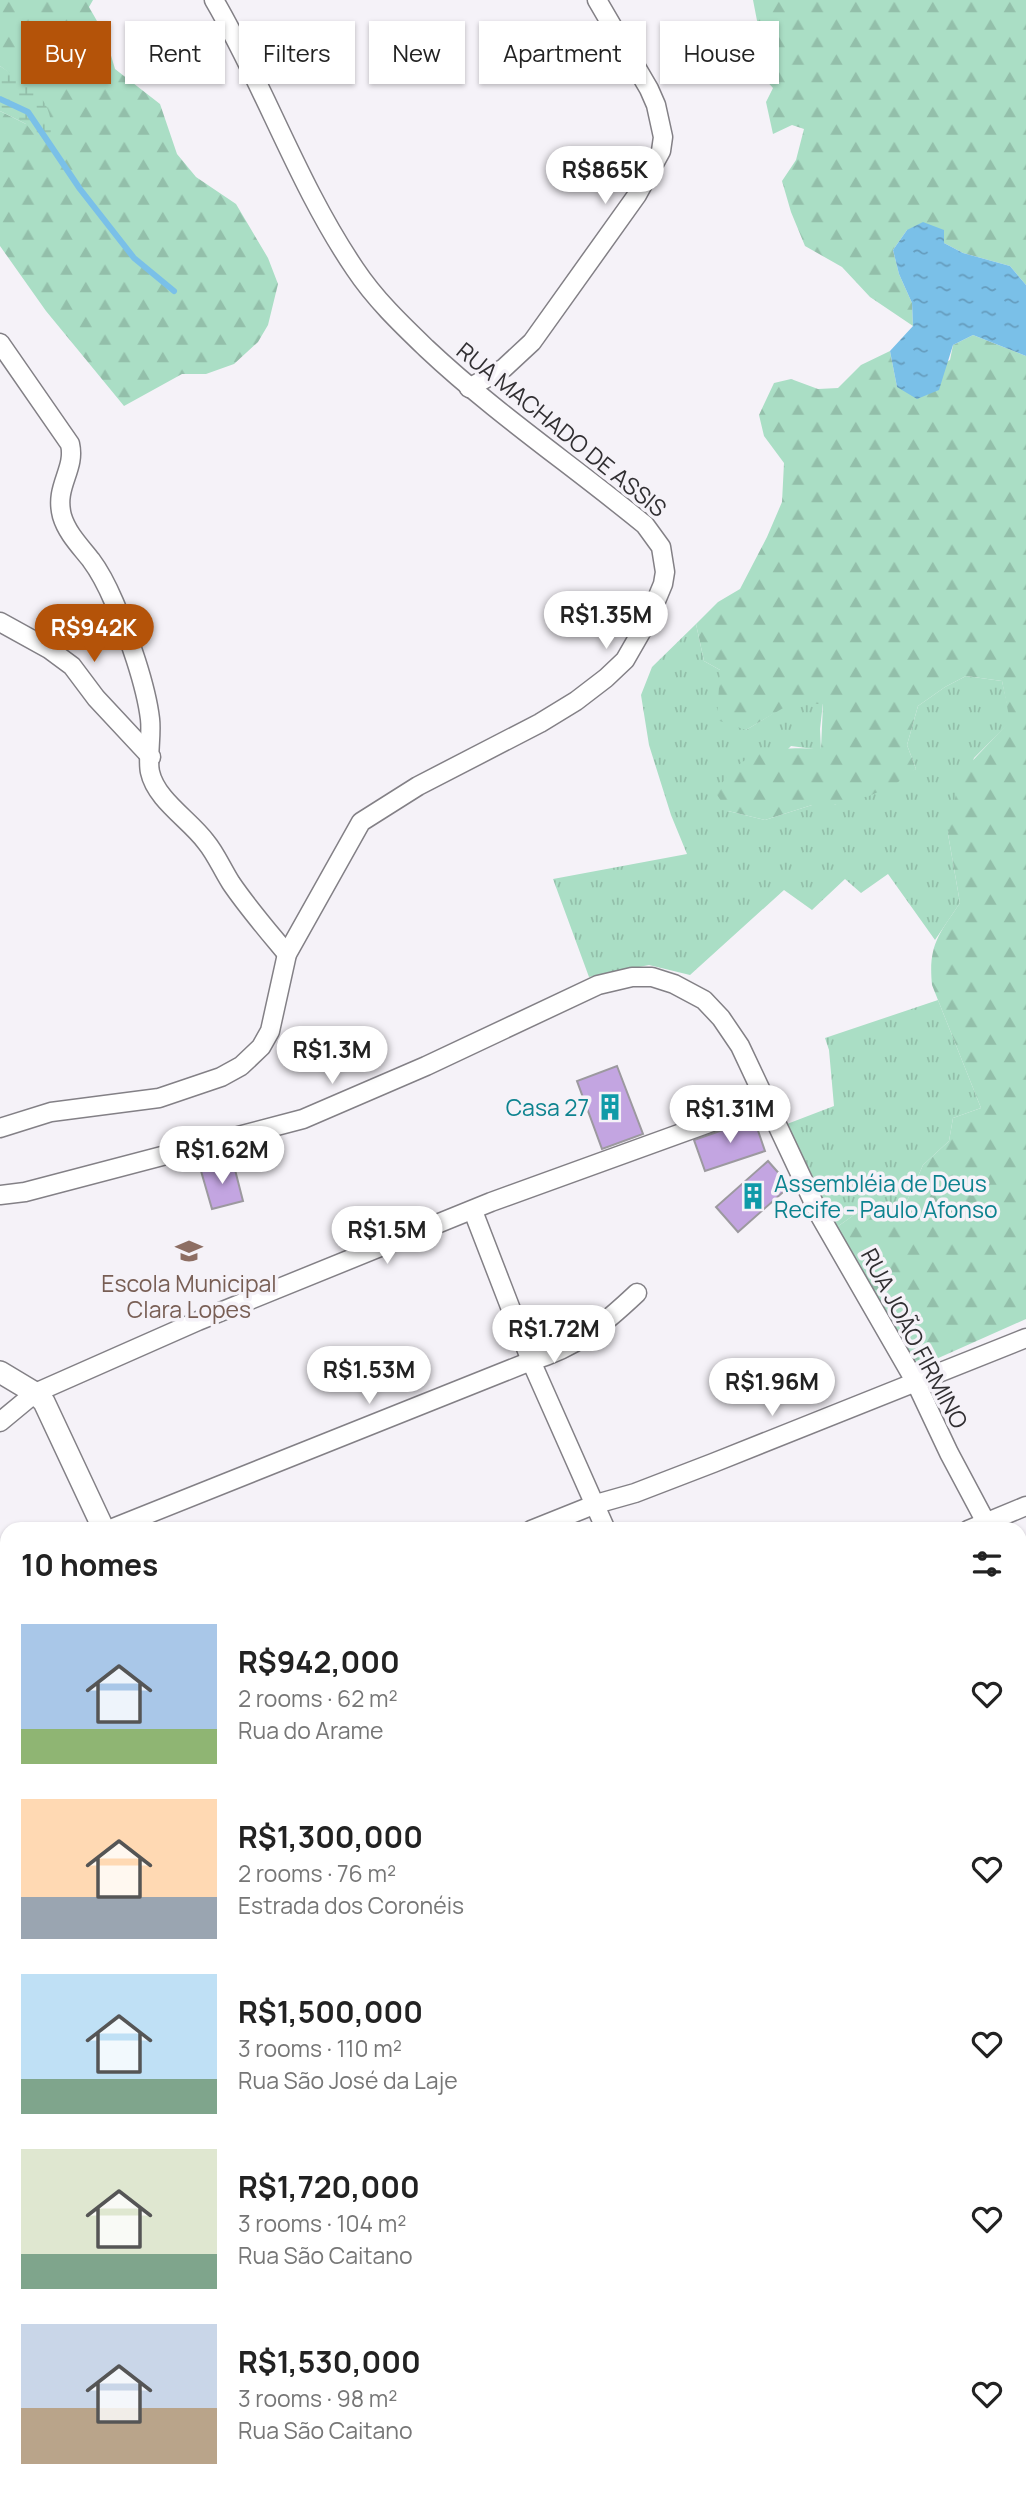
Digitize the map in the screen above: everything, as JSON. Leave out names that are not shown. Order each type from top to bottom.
[{"type":"street","name":"RUA MACHADO DE ASSIS","points":[[0,1128],[51,1112],[159,1098],[221,1077],[241,1066],[261,1047],[270,1031],[287,954],[361,822],[418,786],[540,723],[576,701],[606,678],[625,660],[637,641],[663,584],[665,572],[661,547],[645,525],[469,388],[385,309],[354,268],[322,213],[214,0]]},
{"type":"street","points":[[469,388],[504,368],[532,342],[637,195],[661,150],[663,137],[653,97],[597,0]]},
{"type":"street","points":[[0,344],[69,444],[72,457],[62,482],[62,516],[69,533],[93,563],[114,601],[129,644],[150,716],[150,771],[162,794],[208,844],[231,882],[287,954]]},
{"type":"street","points":[[0,622],[49,649],[72,666],[96,698],[151,757]]},
{"type":"street","name":"RUA JOÃO FIRMINO","points":[[0,1195],[25,1192],[303,1119],[426,1066],[582,992],[632,977],[652,977],[674,984],[704,1000],[721,1018],[740,1046],[820,1216],[915,1381],[986,1522]]},
{"type":"street","points":[[0,1422],[35,1393],[198,1321],[523,1190],[767,1102]]},
{"type":"street","points":[[473,1211],[531,1362],[603,1522]]},
{"type":"street","points":[[126,1522],[555,1354],[599,1328],[637,1293]]},
{"type":"street","points":[[551,1522],[713,1463],[1026,1338]]},
{"type":"street","points":[[0,1371],[35,1393],[51,1413],[102,1522]]},
{"type":"street","points":[[996,1522],[1026,1506]]},
{"type":"green space","points":[[0,0],[93,0],[89,7],[97,21],[21,21],[21,84],[111,84],[111,55],[115,69],[125,77],[125,84],[134,84],[160,104],[177,154],[196,177],[236,204],[268,258],[278,284],[268,325],[258,342],[234,364],[206,374],[182,374],[124,406],[46,311],[0,246],[0,111],[26,124],[8,72],[0,66]]},
{"type":"green space","points":[[753,0],[1026,0],[1026,285],[1010,266],[963,253],[907,230],[893,250],[899,274],[912,303],[913,326],[870,297],[842,267],[805,246],[782,181],[796,160],[804,129],[792,125],[773,134],[766,102],[773,88],[769,84],[779,84],[779,21],[757,21]]},
{"type":"green space","points":[[0,66],[21,80],[21,84],[28,85],[42,99],[51,119],[52,132],[37,138],[26,124],[0,111]]},
{"type":"green space","points":[[973,335],[1026,356],[1026,1319],[916,1368],[837,1227],[868,1205],[903,1210],[923,1165],[949,1141],[953,1118],[981,1108],[932,985],[931,971],[937,941],[960,903],[948,834],[960,774],[1010,721],[1002,681],[966,676],[918,706],[907,745],[916,769],[894,785],[869,796],[834,805],[812,805],[765,820],[728,811],[715,792],[732,771],[751,757],[774,750],[821,749],[823,704],[790,704],[746,730],[717,720],[720,670],[704,661],[696,624],[718,602],[740,589],[782,502],[784,463],[764,436],[759,415],[774,383],[791,379],[818,389],[838,388],[861,365],[890,351],[897,387],[950,360],[953,345]]},
{"type":"green space","points":[[696,624],[704,661],[720,670],[746,730],[790,703],[823,703],[821,750],[791,746],[728,811],[765,820],[812,805],[834,805],[916,769],[907,745],[918,706],[966,676],[1002,681],[1011,721],[974,758],[948,834],[960,903],[935,940],[888,874],[861,893],[845,879],[812,910],[784,890],[690,975],[649,965],[589,977],[553,879],[687,854],[671,815],[649,745],[641,695],[652,667]]},
{"type":"green space","points":[[938,1000],[981,1108],[953,1118],[949,1141],[923,1165],[903,1210],[868,1205],[837,1227],[787,1124],[834,1106],[829,1050],[825,1038]]},
{"type":"water","points":[[923,222],[944,230],[944,243],[963,253],[1010,266],[1026,285],[1026,356],[973,335],[953,345],[939,390],[917,399],[897,387],[890,351],[913,326],[912,303],[899,274],[893,250],[907,230]]},
{"type":"building","name":"Casa 27","points":[[617,1066],[643,1134],[602,1149],[577,1081]]},
{"type":"building","points":[[754,1119],[765,1151],[705,1171],[694,1140]]},
{"type":"building","name":"Assembléia de Deus Recife - Paulo Afonso","points":[[768,1161],[790,1186],[738,1232],[716,1207]]},
{"type":"building","points":[[233,1162],[243,1201],[212,1209],[201,1171]]},
{"type":"waterway","points":[[0,99],[28,112],[80,189],[134,258],[174,291]]},
{"type":"place","name":"Casa 27","points":[[610,1107]]},
{"type":"place","name":"Assembléia de Deus Recife - Paulo Afonso","points":[[753,1196]]},
{"type":"place","name":"Escola Municipal Clara Lopes","points":[[189,1251]]}]
